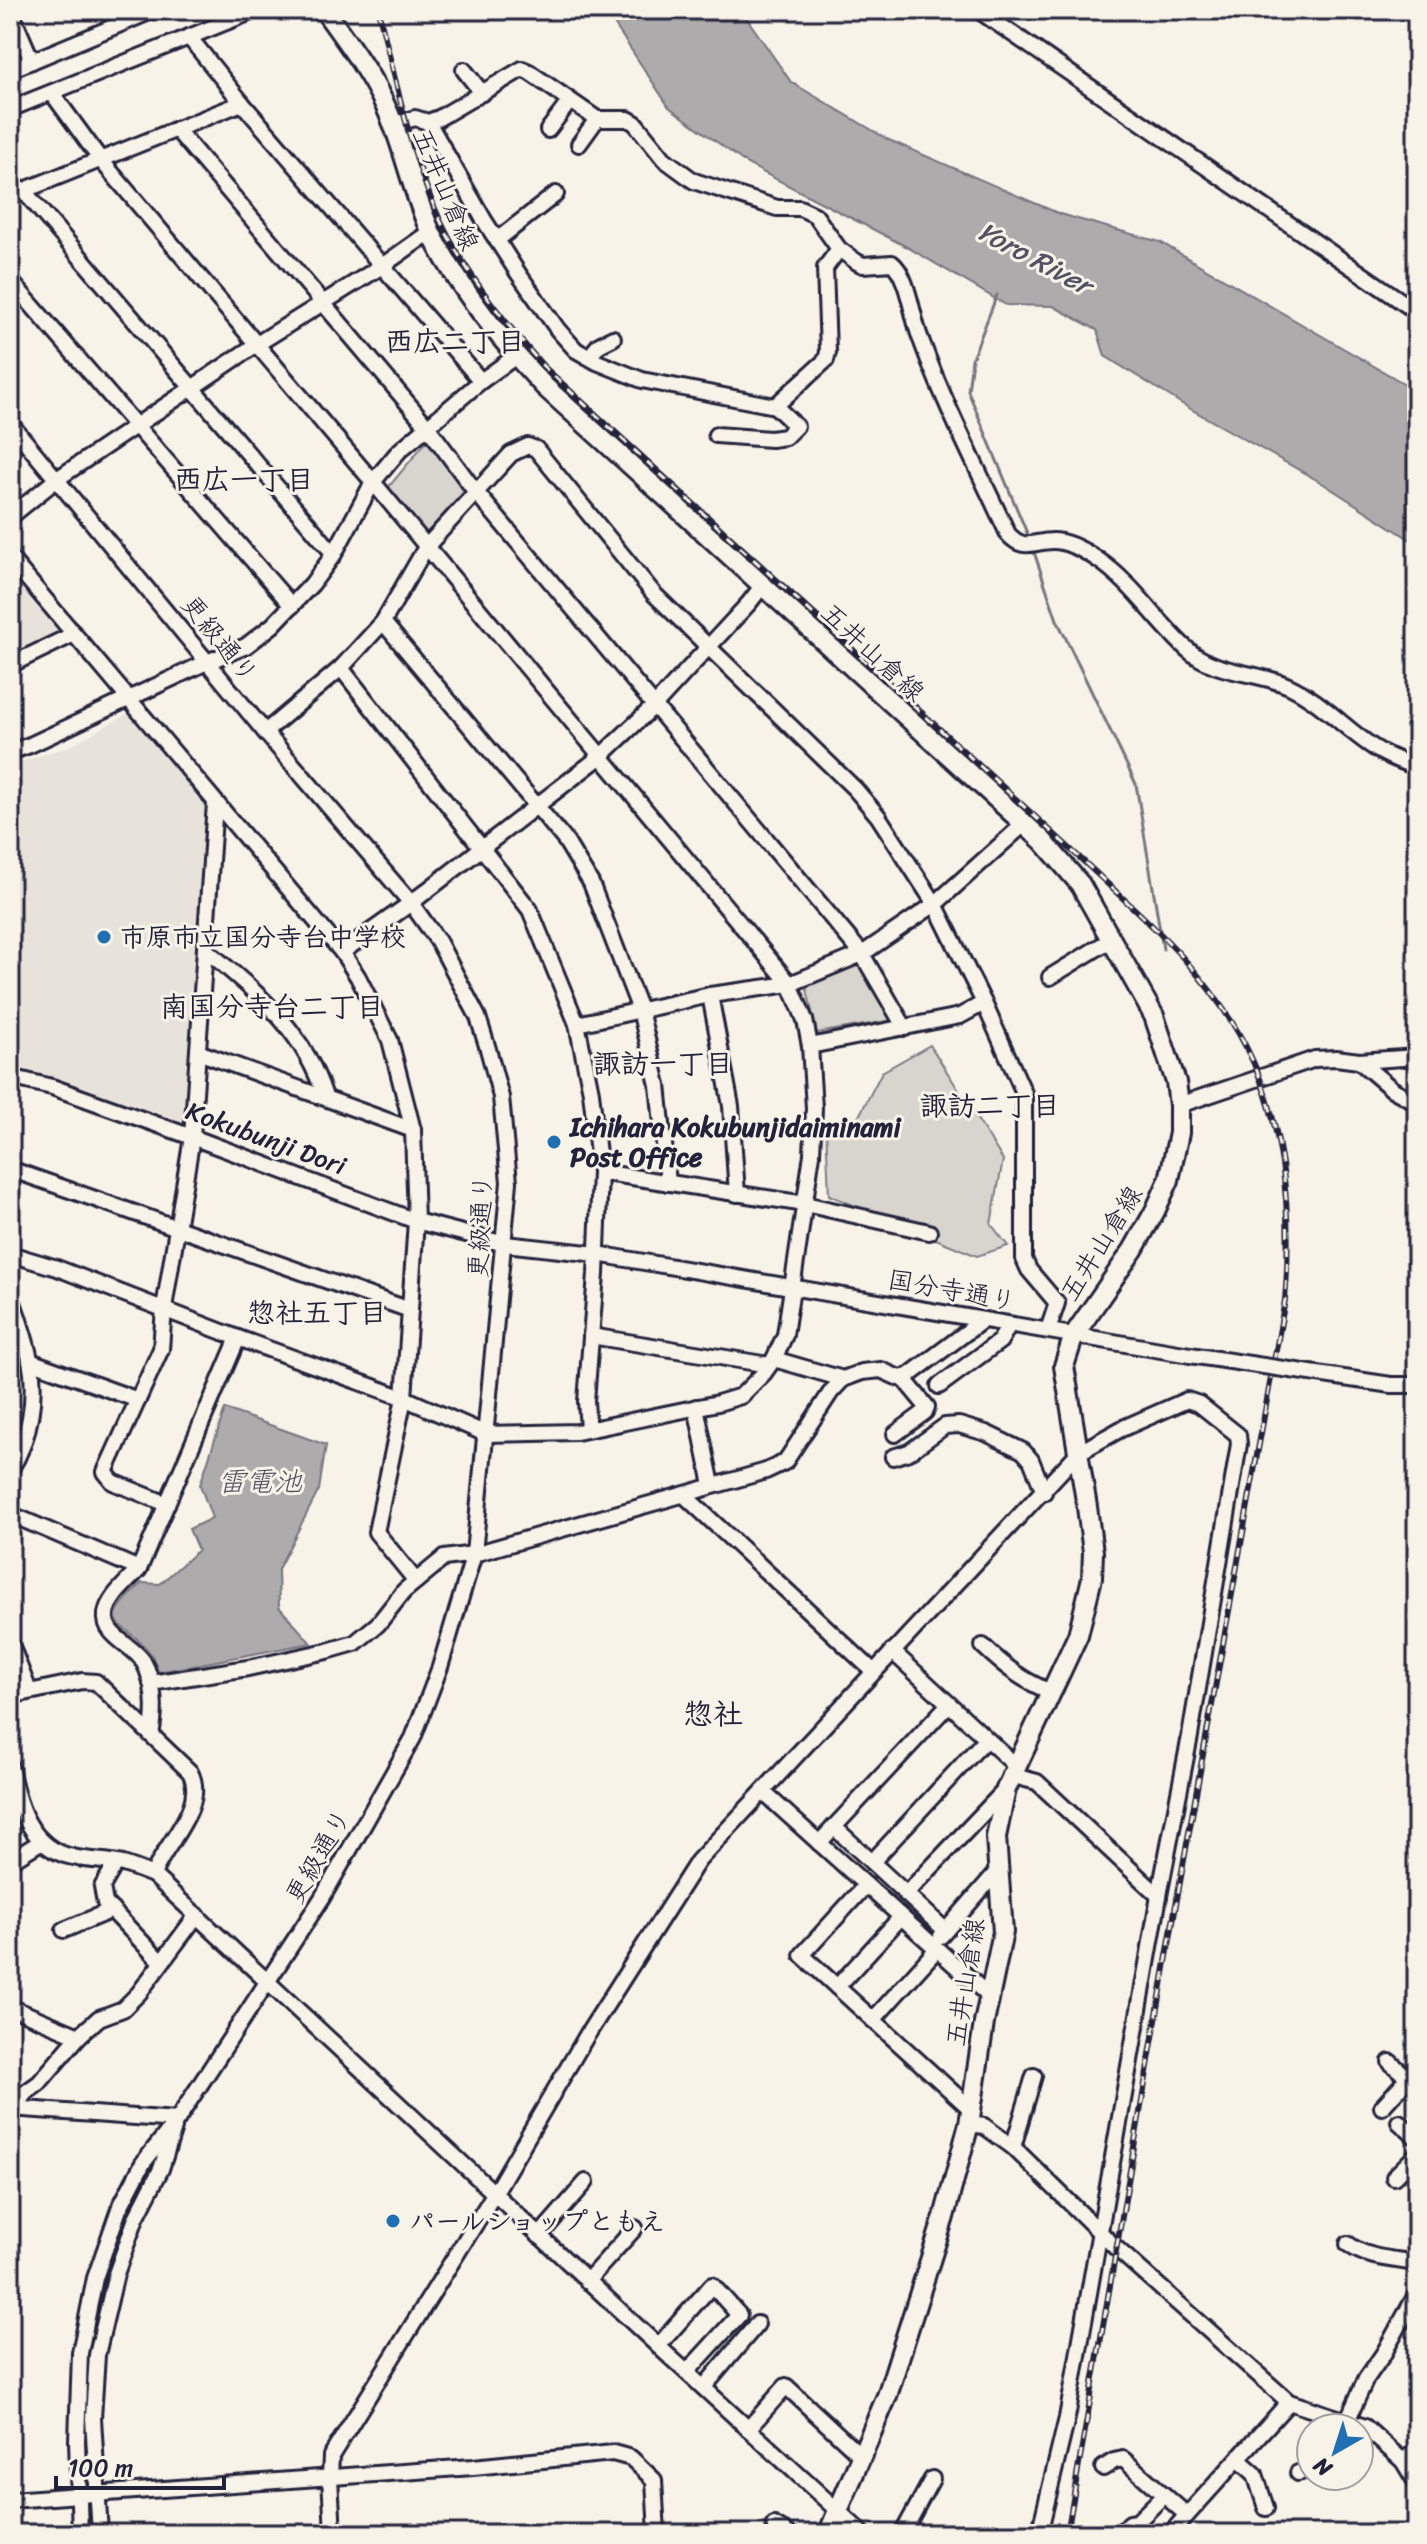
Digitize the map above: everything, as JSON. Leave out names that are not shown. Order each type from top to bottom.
[{"type":"main road","name":"五井山倉線","points":[[324,10],[382,98],[430,232],[474,304],[545,387],[1024,824],[1070,870],[1154,1016],[1176,1082],[1179,1105],[1175,1157],[1162,1196],[1133,1250],[1074,1335],[1064,1366],[1093,1552],[1092,1578],[1078,1635],[1011,1777],[996,1837],[1003,1932],[989,1996],[971,2117],[944,2217],[887,2396],[828,2534]]},
{"type":"street","points":[[10,10],[32,61]]},
{"type":"street","points":[[10,70],[125,16],[154,10]]},
{"type":"street","points":[[10,109],[256,10]]},
{"type":"street","points":[[978,10],[1417,312]]},
{"type":"street","points":[[189,37],[481,381]]},
{"type":"street","points":[[428,122],[522,69],[597,119],[628,119],[635,123],[664,159],[694,181],[777,208],[800,208],[815,215],[839,249],[863,265],[892,263],[897,267],[919,336],[944,394],[1008,534],[1015,542],[1030,545],[1065,542],[1083,550],[1121,580],[1188,650],[1206,662],[1290,687],[1373,747],[1417,767]]},
{"type":"street","points":[[464,70],[482,93]]},
{"type":"street","points":[[10,1254],[57,1268],[404,1398],[486,1434],[577,1432],[741,1396],[772,1362],[785,1335],[793,1287],[812,1154],[814,1108],[805,1020],[790,984],[100,159],[52,93]]},
{"type":"street","points":[[548,130],[570,101]]},
{"type":"street","points":[[242,103],[16,193],[192,388],[334,554]]},
{"type":"street","points":[[392,125],[415,118],[428,122],[497,240],[558,330],[576,350],[642,380],[775,406],[794,424],[785,437],[771,439],[716,435]]},
{"type":"street","points":[[579,144],[597,119]]},
{"type":"street","points":[[176,129],[427,426],[475,491],[862,954],[905,1028]]},
{"type":"street","points":[[497,240],[556,194]]},
{"type":"street","points":[[10,517],[57,479],[430,232]]},
{"type":"street","points":[[775,406],[826,360],[825,268],[839,249]]},
{"type":"street","points":[[10,280],[292,606]]},
{"type":"street","points":[[589,357],[599,345],[613,338]]},
{"type":"street","points":[[10,752],[246,646],[273,625],[312,584],[334,554],[373,482],[399,451],[481,381],[516,356]]},
{"type":"street","name":"更級通り","points":[[10,423],[265,732],[411,903],[438,941],[478,1017],[501,1097],[509,1182],[474,1554],[440,1667],[413,1738],[322,1898],[177,2120],[143,2163],[119,2209],[95,2278],[80,2353],[77,2441],[80,2534]]},
{"type":"street","points":[[265,732],[341,668],[383,622],[426,547],[475,491],[511,454],[528,446],[536,449],[654,594],[855,789],[878,816],[935,904],[1024,1093],[1024,1259],[1029,1270],[1057,1303],[1048,1330]]},
{"type":"street","points":[[10,558],[342,952],[390,1040],[413,1130],[416,1221],[404,1398],[376,1532],[416,1581]]},
{"type":"street","points":[[342,952],[411,903],[601,756],[709,648],[763,585]]},
{"type":"street","points":[[383,622],[565,840],[591,883],[640,1010],[658,1085],[668,1183]]},
{"type":"street","points":[[10,665],[74,634]]},
{"type":"street","points":[[341,668],[530,910],[577,1024],[591,1092],[600,1172],[586,1401],[588,1429]]},
{"type":"street","points":[[167,1504],[113,1482],[105,1472],[161,1349],[164,1308],[192,1137],[215,803]]},
{"type":"street","points":[[577,1024],[710,995],[790,984],[862,954],[935,904],[1024,824]]},
{"type":"street","points":[[1050,977],[1112,939]]},
{"type":"street","points":[[205,949],[267,1002],[294,1035],[325,1097]]},
{"type":"street","points":[[710,995],[731,1106],[737,1194]]},
{"type":"street","points":[[810,1046],[960,1016],[984,1003]]},
{"type":"street","points":[[198,1052],[413,1130]]},
{"type":"street","points":[[1179,1105],[1315,1059],[1359,1061],[1416,1056]]},
{"type":"street","points":[[1359,1061],[1392,1089],[1417,1103]]},
{"type":"street","name":"Kokubunji Dori","points":[[10,1077],[52,1087],[416,1221],[505,1244]]},
{"type":"street","points":[[10,1169],[410,1310]]},
{"type":"street","points":[[600,1172],[805,1204],[929,1232]]},
{"type":"street","name":"国分寺通り","points":[[505,1244],[597,1254],[1190,1355],[1391,1385],[1417,1385]]},
{"type":"street","points":[[10,1293],[30,1361],[32,1388],[29,1425],[10,1470]]},
{"type":"street","points":[[903,1378],[983,1320]]},
{"type":"street","points":[[939,1386],[1000,1341],[1009,1325]]},
{"type":"street","points":[[591,1336],[772,1362],[843,1379]]},
{"type":"street","points":[[151,1735],[151,1683],[142,1660],[111,1631],[105,1617],[109,1603],[139,1569],[238,1338]]},
{"type":"street","points":[[30,1361],[138,1400]]},
{"type":"street","points":[[151,1683],[248,1668],[355,1643],[378,1624],[404,1591],[444,1558],[474,1554],[766,1471],[785,1462],[843,1379],[862,1372],[881,1370],[903,1378],[927,1407],[925,1412],[895,1434]]},
{"type":"street","points":[[333,2534],[331,2456],[494,2194],[587,2035],[698,1861],[1078,1453],[1121,1429],[1187,1400],[1199,1404],[1238,1435],[1239,1444],[1067,2418],[1039,2534]]},
{"type":"street","points":[[696,1407],[712,1485]]},
{"type":"street","points":[[893,1457],[909,1452],[945,1426],[959,1425],[986,1433],[1023,1451],[1031,1460],[1044,1492]]},
{"type":"street","points":[[684,1495],[873,1671]]},
{"type":"street","points":[[10,1514],[139,1569]]},
{"type":"street","points":[[10,1642],[29,1691]]},
{"type":"street","points":[[983,1646],[1010,1672],[1051,1692]]},
{"type":"street","points":[[892,1651],[986,1739],[1011,1777],[1037,1782],[1159,1896]]},
{"type":"street","points":[[10,1696],[82,1681],[96,1682],[190,1772],[194,1788],[187,1819],[159,1860],[153,1875]]},
{"type":"street","points":[[819,1843],[948,1705]]},
{"type":"street","points":[[872,1862],[986,1739]]},
{"type":"street","points":[[10,1766],[14,1800],[26,1823],[42,1841],[71,1857],[116,1863],[153,1875],[863,2534]]},
{"type":"street","points":[[906,1894],[1011,1777]]},
{"type":"street","points":[[763,1792],[989,1996]]},
{"type":"street","points":[[834,1827],[945,1930]]},
{"type":"street","points":[[10,1861],[42,1841]]},
{"type":"street","points":[[116,1863],[102,1887],[105,1903],[161,1962]]},
{"type":"street","points":[[873,2020],[935,1947],[945,1930],[1000,1868]]},
{"type":"street","points":[[866,1885],[802,1955],[971,2117],[1013,2147],[1100,2233],[1289,2402],[1320,2412]]},
{"type":"street","points":[[64,1930],[112,1910]]},
{"type":"street","points":[[12,2108],[39,2083],[79,2036],[99,2018],[123,2009],[139,1993],[197,1915]]},
{"type":"street","points":[[837,1987],[901,1917]]},
{"type":"street","points":[[10,2007],[79,2036]]},
{"type":"street","points":[[1382,2107],[1412,2082],[1390,2062]]},
{"type":"street","points":[[1013,2147],[1034,2076]]},
{"type":"street","points":[[12,2108],[177,2120]]},
{"type":"street","name":"更級通り","points":[[100,2534],[93,2418],[97,2355],[116,2274],[136,2218],[161,2169],[177,2120]]},
{"type":"street","points":[[1399,2122],[1417,2138]]},
{"type":"street","points":[[1394,2177],[1417,2154]]},
{"type":"street","points":[[539,2236],[586,2182]]},
{"type":"street","points":[[587,2281],[635,2228]]},
{"type":"street","points":[[1348,2244],[1357,2251],[1378,2257],[1417,2263]]},
{"type":"street","points":[[658,2346],[712,2285],[739,2315],[687,2372]]},
{"type":"street","points":[[1351,2412],[1366,2379],[1417,2293]]},
{"type":"street","points":[[704,2387],[757,2324]]},
{"type":"street","points":[[748,2429],[786,2386],[861,2456]]},
{"type":"street","points":[[1170,2534],[1289,2402]]},
{"type":"street","points":[[1375,2441],[1403,2461],[1417,2484]]},
{"type":"street","points":[[1403,2461],[1417,2450]]},
{"type":"street","points":[[10,2500],[473,2467],[613,2453],[631,2458],[654,2480],[657,2534]]},
{"type":"street","points":[[1103,2468],[1123,2459],[1187,2515]]},
{"type":"street","points":[[1238,2459],[1255,2474],[1266,2508]]},
{"type":"street","points":[[902,2534],[932,2479]]},
{"type":"street","points":[[1119,2534],[1130,2523],[1137,2522],[1164,2495]]},
{"type":"street","points":[[774,2525],[789,2534]]},
{"type":"shaded area","points":[[429,438],[469,486],[425,535],[387,489]]},
{"type":"shaded area","points":[[10,571],[63,633],[10,657]]},
{"type":"shaded area","name":"市原市立国分寺台中学校","points":[[129,713],[207,804],[187,1127],[10,1069],[10,765],[68,747]]},
{"type":"shaded area","points":[[863,961],[899,1019],[817,1033],[806,985]]},
{"type":"shaded area","points":[[930,1045],[1003,1160],[991,1224],[1008,1246],[977,1256],[829,1195],[826,1126],[858,1118],[882,1072]]},
{"type":"water","name":"Yoro River","points":[[605,10],[741,10],[791,82],[889,140],[1060,214],[1160,242],[1417,391],[1417,544],[1322,483],[1187,407],[1105,356],[1097,330],[1053,306],[1006,305],[907,247],[747,164],[669,107]]},
{"type":"water","name":"雷電池","points":[[225,1409],[326,1445],[319,1490],[278,1569],[279,1607],[311,1643],[158,1672],[151,1654],[118,1623],[116,1617],[127,1598],[142,1583],[160,1584],[198,1550],[189,1529],[212,1518],[200,1485]]},
{"type":"waterway","points":[[997,295],[972,359],[968,391],[1029,538]]},
{"type":"waterway","points":[[1033,549],[1057,620],[1136,784],[1163,949]]},
{"type":"railway","points":[[378,10],[407,126],[436,212],[459,255],[505,320],[543,366],[1165,939],[1197,974],[1226,1013],[1254,1064],[1266,1096],[1282,1163],[1286,1197],[1285,1300],[1067,2534]]},
{"type":"place","name":"市原市立国分寺台中学校","points":[[104,937]]},
{"type":"place","name":"Ichihara Kokubunjidaiminami Post Office","points":[[554,1142]]},
{"type":"place","name":"パールショップともえ","points":[[393,2221]]},
{"type":"district","name":"西広二丁目","points":[[455,341]]},
{"type":"district","name":"西広一丁目","points":[[244,479]]},
{"type":"district","name":"南国分寺台二丁目","points":[[272,1006]]},
{"type":"district","name":"諏訪一丁目","points":[[663,1063]]},
{"type":"district","name":"諏訪二丁目","points":[[990,1105]]},
{"type":"district","name":"惣社五丁目","points":[[317,1312]]},
{"type":"district","name":"惣社","points":[[713,1714]]}]
